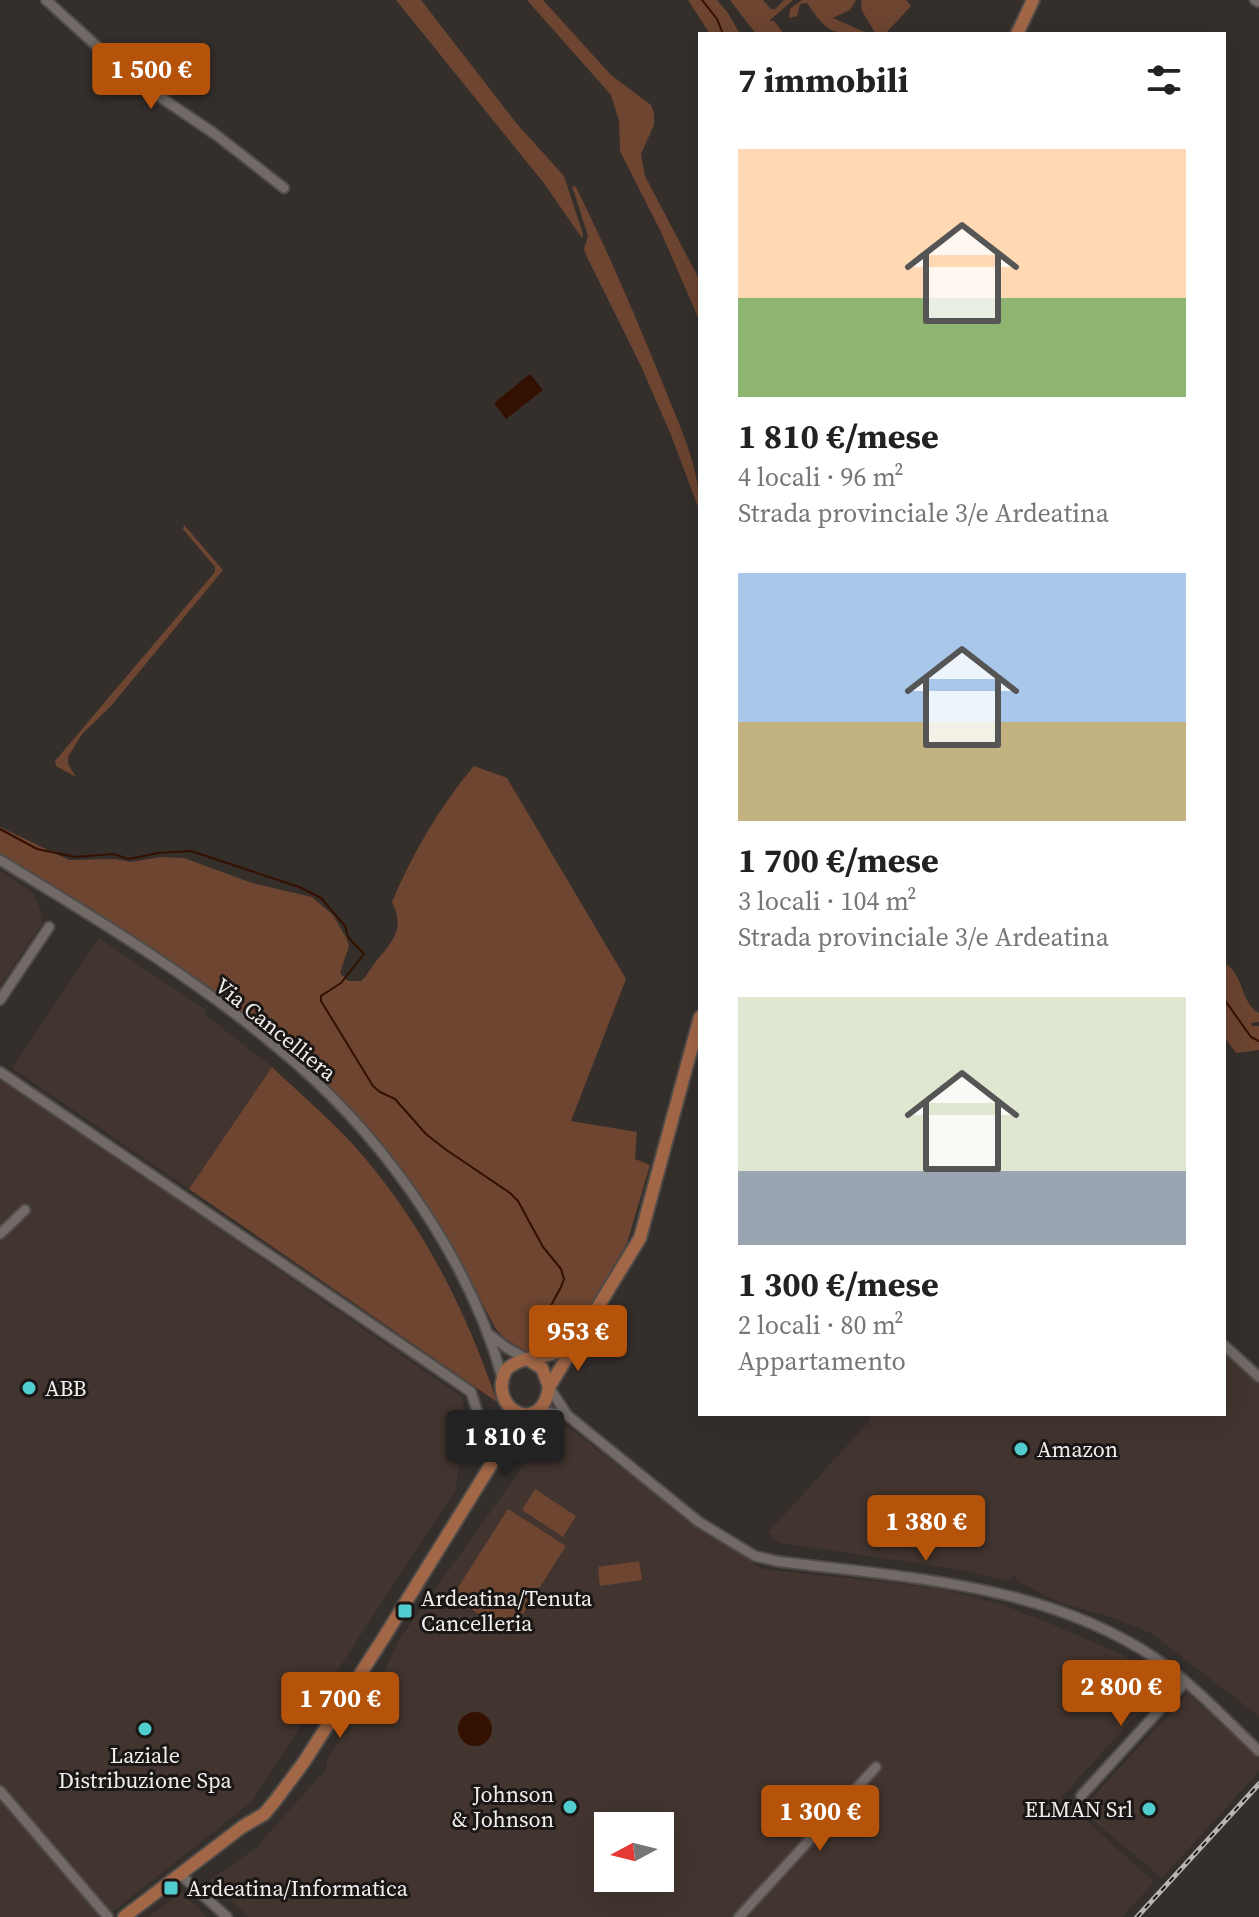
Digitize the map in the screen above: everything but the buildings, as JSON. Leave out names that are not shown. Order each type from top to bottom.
[{"type":"main road","points":[[1018,32],[1033,0]]},
{"type":"main road","points":[[124,1917],[242,1827],[264,1814],[275,1801],[345,1698],[502,1447],[546,1400],[549,1387],[642,1235],[698,1025]]},
{"type":"main road","points":[[502,1447],[508,1427],[502,1377],[514,1363],[553,1355],[577,1341]]},
{"type":"main road","points":[[527,1359],[542,1368],[549,1387]]},
{"type":"main road","points":[[507,1406],[520,1415],[537,1411]]},
{"type":"street","points":[[46,0],[132,78],[215,134],[284,188]]},
{"type":"street","name":"Via Cancelliera","points":[[0,860],[195,985],[252,1027],[324,1089],[367,1137],[423,1210],[450,1253],[488,1333],[502,1377]]},
{"type":"street","points":[[0,1000],[49,927]]},
{"type":"street","points":[[0,1072],[471,1392],[479,1417]]},
{"type":"street","points":[[0,1234],[25,1210]]},
{"type":"street","points":[[488,1333],[527,1359]]},
{"type":"street","points":[[1226,1347],[1259,1377]]},
{"type":"street","points":[[549,1387],[567,1415],[699,1522],[755,1556],[972,1587],[1028,1601],[1111,1634],[1154,1658],[1185,1682],[1259,1751]]},
{"type":"street","points":[[537,1411],[567,1415]]},
{"type":"street","points":[[1081,1796],[1185,1682]]},
{"type":"street","points":[[739,1917],[876,1767]]},
{"type":"street","points":[[0,1791],[108,1917]]},
{"type":"street","points":[[181,1875],[227,1917]]},
{"type":"shaded area","points":[[396,0],[421,0],[517,124],[564,176],[582,238],[543,182]]},
{"type":"shaded area","points":[[527,0],[543,0],[611,75],[651,105],[654,125],[641,154],[645,176],[698,277],[698,317],[661,232],[620,151],[619,121],[611,95]]},
{"type":"shaded area","points":[[688,0],[717,0],[739,32],[709,32]]},
{"type":"shaded area","points":[[730,0],[763,0],[775,9],[784,0],[793,0],[769,21],[774,21],[782,32],[754,32]]},
{"type":"shaded area","points":[[802,0],[856,0],[850,10],[833,18],[864,32],[832,30],[820,21],[807,3],[800,4],[797,16],[789,18],[790,9]]},
{"type":"shaded area","points":[[861,0],[906,0],[911,6],[887,32],[875,32],[862,11]]},
{"type":"shaded area","points":[[572,186],[576,187],[610,260],[682,430],[693,462],[698,507],[641,366],[586,255],[584,249],[588,236]]},
{"type":"shaded area","points":[[530,374],[543,390],[506,419],[494,403]]},
{"type":"shaded area","points":[[184,525],[223,570],[111,706],[82,734],[68,757],[68,764],[76,777],[56,766],[55,761],[215,572],[215,567],[183,529]]},
{"type":"shaded area","points":[[474,766],[507,778],[626,979],[571,1121],[637,1132],[635,1159],[650,1165],[627,1243],[579,1325],[556,1347],[528,1353],[496,1329],[419,1195],[364,1126],[319,1080],[270,1037],[165,959],[0,853],[0,827],[69,860],[115,859],[131,862],[161,857],[184,858],[252,883],[312,897],[333,915],[347,939],[349,946],[340,973],[348,981],[361,981],[396,933],[398,919],[392,902],[408,866],[438,814]]},
{"type":"shaded area","points":[[0,871],[33,893],[42,913],[41,925],[0,986]]},
{"type":"shaded area","points":[[99,938],[206,1010],[204,1014],[272,1067],[189,1189],[12,1068]]},
{"type":"shaded area","points":[[1226,965],[1235,974],[1248,1002],[1259,1013],[1259,1022],[1251,1023],[1252,1026],[1259,1026],[1259,1050],[1236,1053],[1226,1040]]},
{"type":"shaded area","points":[[272,1067],[348,1139],[396,1198],[454,1296],[497,1402],[189,1189]]},
{"type":"shaded area","points":[[0,1078],[462,1397],[456,1489],[252,1801],[106,1917],[0,1917]]},
{"type":"shaded area","points":[[1226,1354],[1259,1384],[1259,1716],[1151,1633],[1114,1618],[1061,1603],[1019,1582],[1014,1575],[1007,1581],[963,1570],[781,1543],[768,1533],[871,1419],[869,1416],[1226,1416]]},
{"type":"shaded area","points":[[552,1426],[569,1428],[699,1527],[763,1569],[938,1588],[1000,1604],[1121,1654],[1153,1674],[1161,1689],[1061,1797],[1154,1882],[1122,1917],[249,1917],[209,1881],[256,1848],[327,1768],[327,1760],[382,1676],[399,1640]]},
{"type":"shaded area","points":[[535,1489],[576,1516],[563,1537],[522,1510]]},
{"type":"shaded area","points":[[508,1509],[566,1546],[510,1634],[452,1597]]},
{"type":"shaded area","points":[[639,1561],[642,1580],[600,1586],[598,1567]]},
{"type":"shaded area","name":"ELMAN Srl","points":[[1188,1693],[1259,1757],[1259,1771],[1162,1878],[1081,1810]]},
{"type":"shaded area","points":[[475,1712],[487,1717],[492,1729],[487,1741],[475,1746],[463,1741],[458,1729],[463,1717]]},
{"type":"shaded area","points":[[181,1892],[207,1917],[148,1917]]},
{"type":"waterway","points":[[702,0],[717,19],[722,32]]},
{"type":"waterway","points":[[0,829],[37,849],[75,857],[113,854],[129,859],[191,851],[299,887],[321,898],[364,954],[341,983],[321,996],[321,1001],[373,1086],[395,1099],[426,1134],[445,1149],[510,1193],[518,1201],[543,1247],[561,1269],[564,1279],[561,1287],[536,1333]]},
{"type":"waterway","points":[[1226,1002],[1251,1037],[1259,1041]]},
{"type":"railway","points":[[1137,1917],[1259,1784]]},
{"type":"place","name":"ABB","points":[[29,1388]]},
{"type":"place","name":"Amazon","points":[[1021,1449]]},
{"type":"place","name":"Ardeatina/Tenuta Cancelleria","points":[[405,1611]]},
{"type":"place","name":"Laziale Distribuzione Spa","points":[[145,1729]]},
{"type":"place","name":"Johnson & Johnson","points":[[570,1807]]},
{"type":"place","name":"ELMAN Srl","points":[[1149,1809]]},
{"type":"place","name":"Ardeatina/Informatica","points":[[171,1888]]}]
